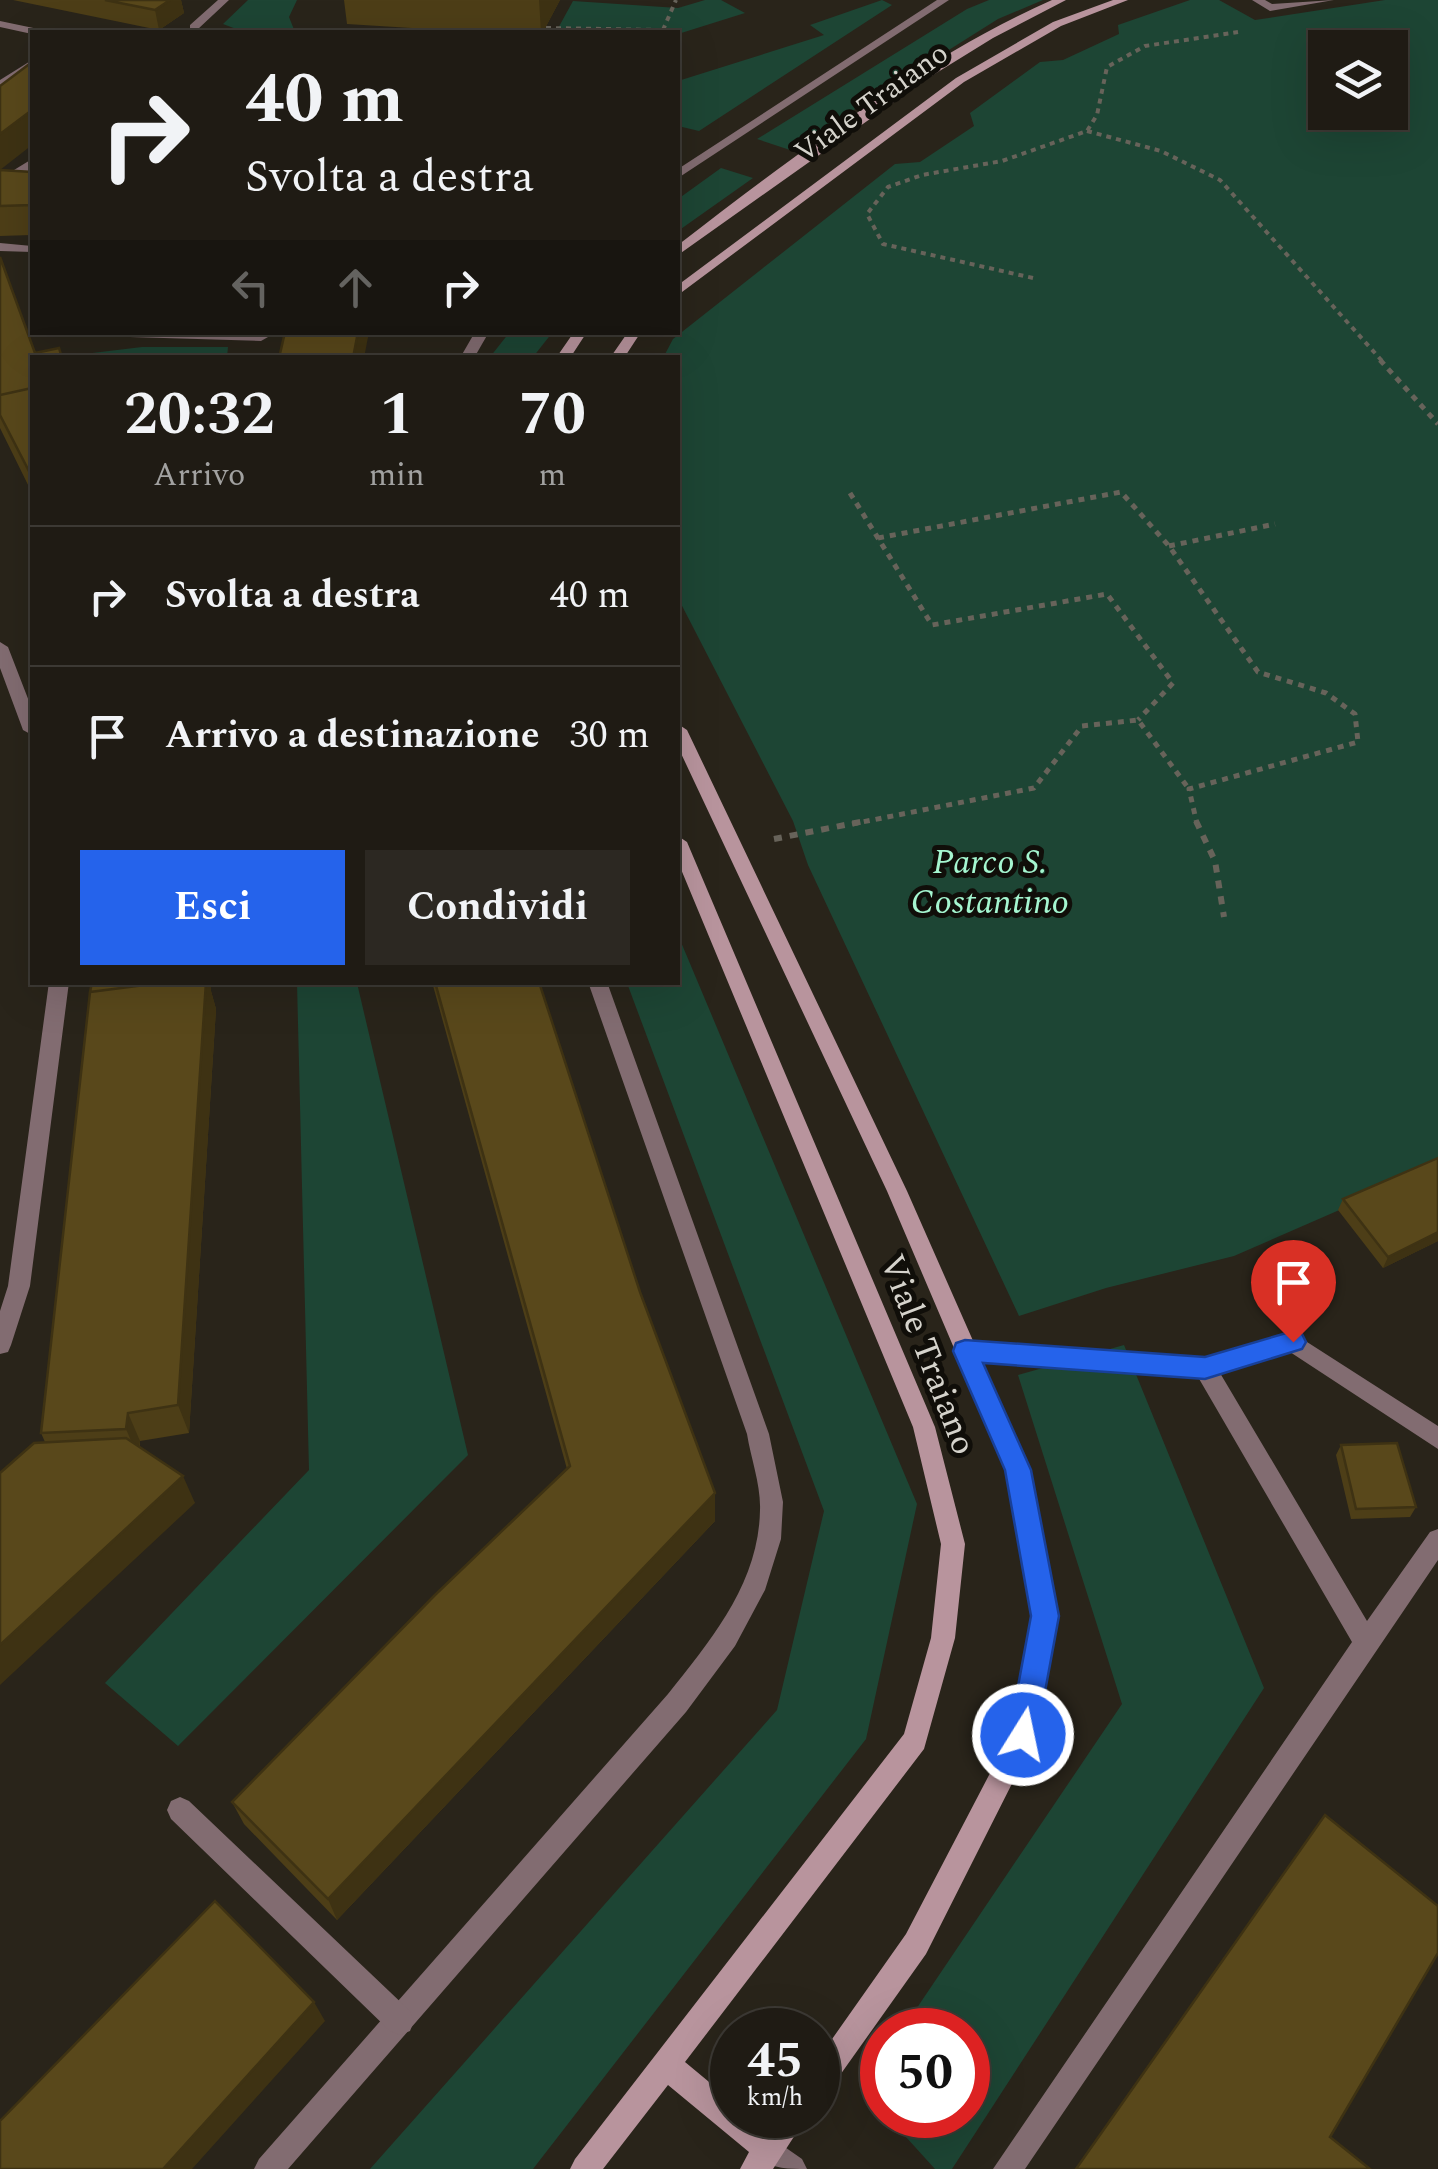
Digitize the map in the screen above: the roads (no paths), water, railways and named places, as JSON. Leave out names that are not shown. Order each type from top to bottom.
[{"type":"main road","name":"Viale Traiano","points":[[680,250],[797,161],[929,72],[1011,22],[1061,0]]},
{"type":"main road","name":"Viale Traiano","points":[[680,290],[960,80],[1057,24],[1123,0]]},
{"type":"main road","name":"Viale Traiano","points":[[680,734],[897,1192],[1018,1470],[1045,1616],[1023,1735],[916,1944],[840,2051]]},
{"type":"main road","name":"Viale Traiano","points":[[584,2169],[915,1740],[943,1638],[953,1544],[924,1427],[680,847]]},
{"type":"main road","points":[[666,2065],[772,2163],[783,2138]]},
{"type":"street","points":[[194,28],[224,0]]},
{"type":"street","points":[[680,173],[944,0]]},
{"type":"street","points":[[1257,0],[1270,8],[1329,0]]},
{"type":"street","points":[[0,24],[30,30]]},
{"type":"street","points":[[0,85],[30,64]]},
{"type":"street","points":[[30,164],[18,173],[30,173]]},
{"type":"street","points":[[0,247],[29,249]]},
{"type":"street","points":[[0,647],[6,676],[30,726]]},
{"type":"street","points":[[0,1345],[19,1286],[58,985]]},
{"type":"street","points":[[268,2169],[584,1812],[733,1632],[760,1574],[772,1511],[758,1434],[598,985]]},
{"type":"street","points":[[965,1351],[1205,1368],[1293,1342],[1438,1439]]},
{"type":"street","points":[[1205,1368],[1366,1643]]},
{"type":"street","points":[[1008,2169],[1438,1540]]},
{"type":"street","points":[[180,1810],[400,2021]]},
{"type":"park label","name":"Parco S. Costantino","points":[[990,881]]}]
